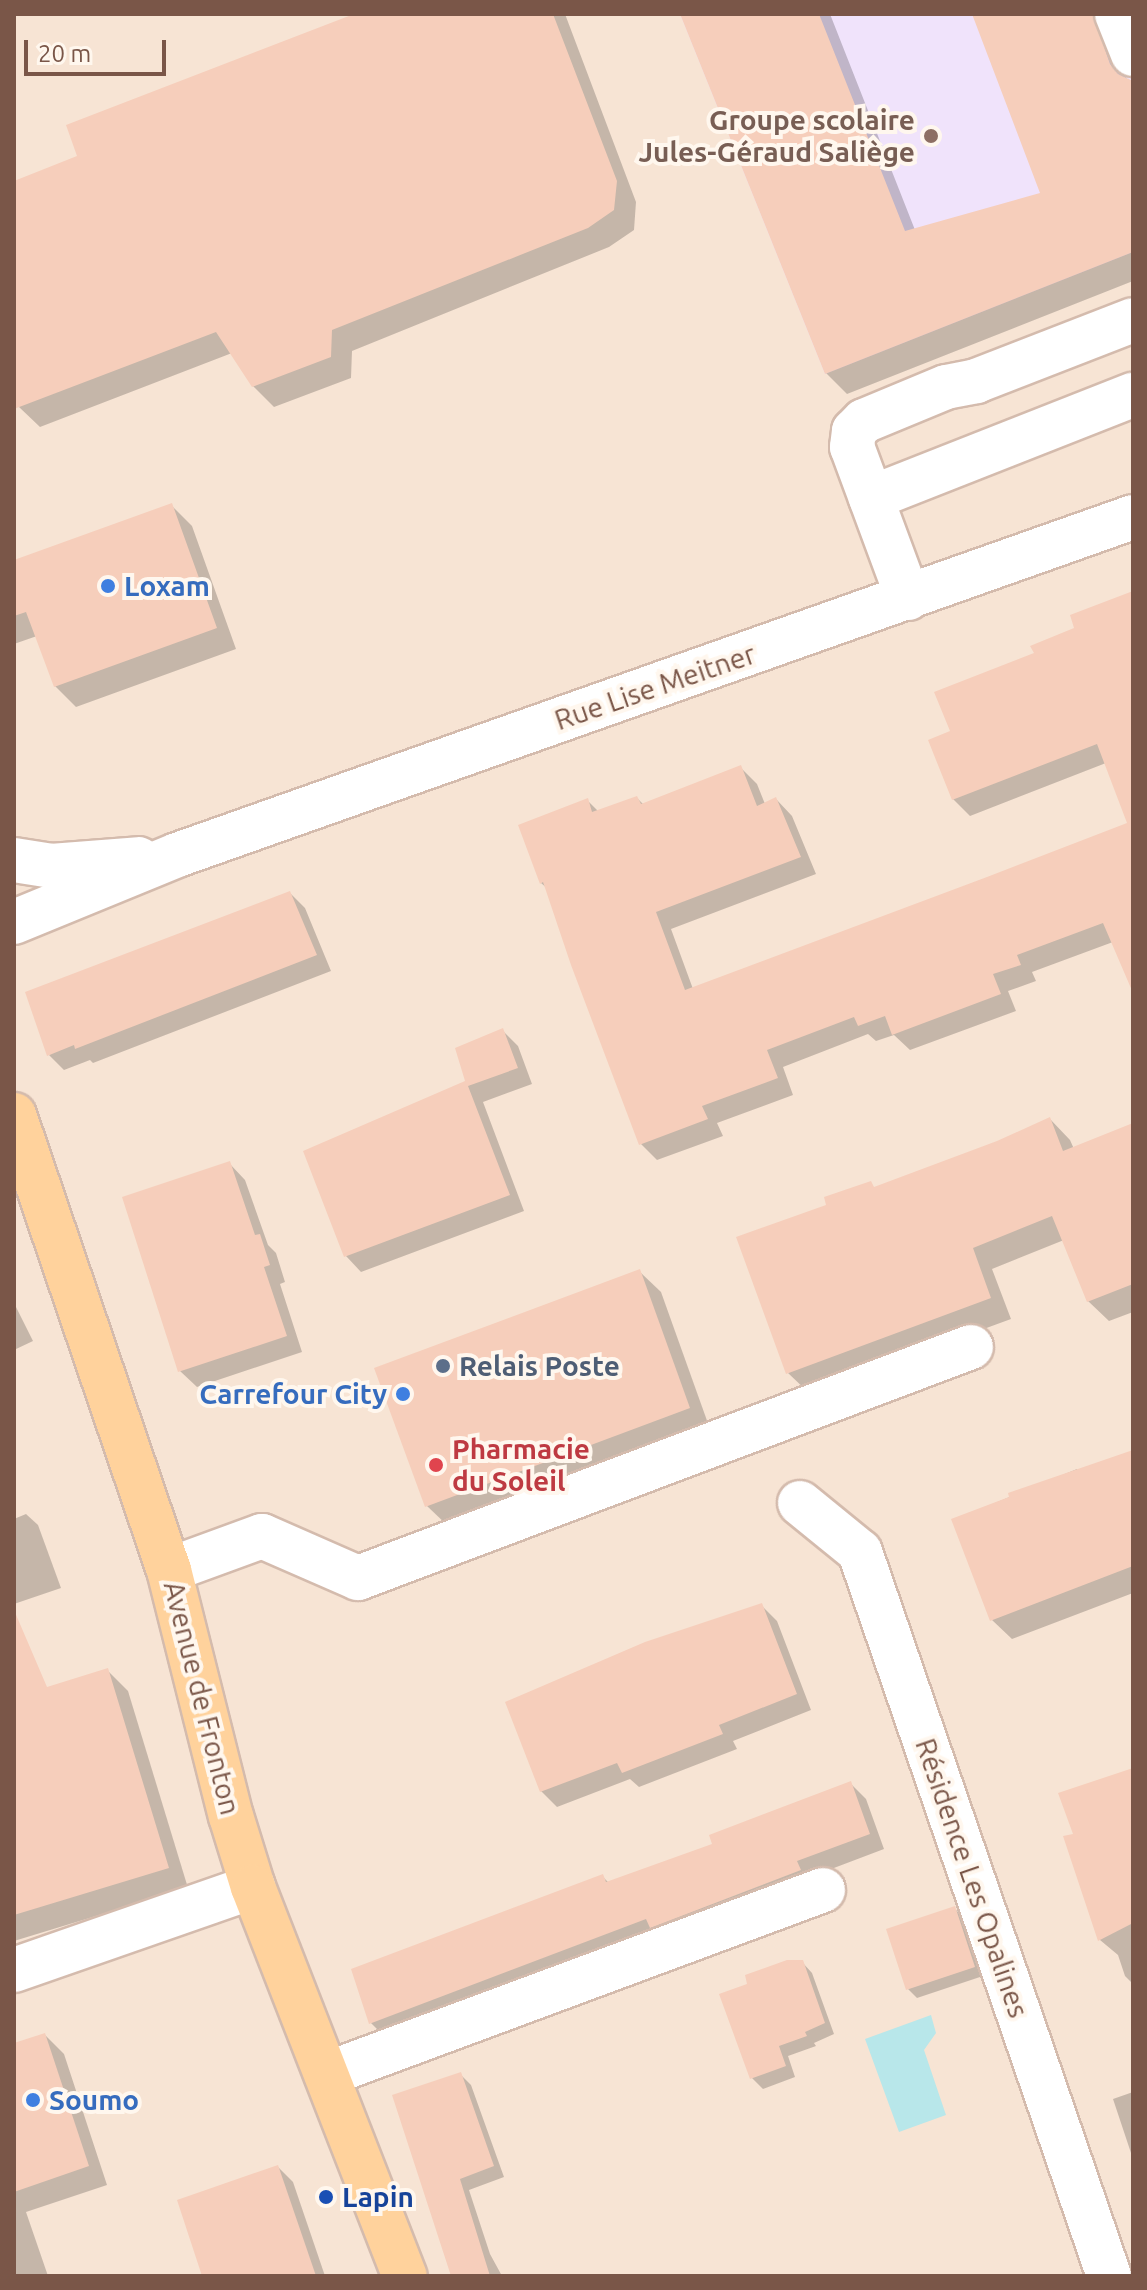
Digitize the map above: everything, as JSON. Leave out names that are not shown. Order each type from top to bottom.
[{"type":"main road","name":"Avenue de Fronton","points":[[14,1115],[169,1570],[231,1816],[253,1887],[405,2276]]},
{"type":"street","points":[[1117,14],[1133,54]]},
{"type":"street","points":[[908,598],[852,447],[854,431],[864,421],[946,387],[976,381],[1133,320]]},
{"type":"street","points":[[871,498],[1133,395]]},
{"type":"street","name":"Rue Lise Meitner","points":[[14,922],[177,855],[1133,517]]},
{"type":"street","name":"Rue Lise Meitner","points":[[14,860],[51,866],[177,855]]},
{"type":"street","points":[[169,1570],[262,1536],[358,1578],[971,1347]]},
{"type":"street","name":"Résidence Les Opalines","points":[[800,1503],[860,1552],[1109,2276]]},
{"type":"street","points":[[14,1970],[253,1887]]},
{"type":"street","points":[[327,2074],[823,1890]]},
{"type":"shaded area","points":[[14,14],[1133,14],[1133,2276],[14,2276]]},
{"type":"shaded area","name":"Groupe scolaire Jules-Géraud Saliège","points":[[680,14],[1130,14],[1133,252],[825,374]]},
{"type":"water","points":[[931,2015],[936,2033],[924,2050],[946,2115],[899,2132],[865,2039]]},
{"type":"building","points":[[354,14],[553,14],[617,181],[614,210],[588,228],[332,330],[331,357],[252,387],[216,332],[14,409],[14,181],[77,156],[66,125]]},
{"type":"building","name":"Groupe scolaire Jules-Géraud Saliège","points":[[680,14],[819,14],[905,231],[1040,193],[972,14],[1093,14],[1110,64],[1118,74],[1133,81],[1133,252],[825,374]]},
{"type":"building","name":"Loxam","points":[[172,503],[217,628],[54,687],[26,612],[14,616],[14,560]]},
{"type":"building","points":[[1133,591],[1133,993],[1103,923],[1017,955],[1021,965],[993,974],[1001,994],[892,1035],[885,1016],[858,1026],[854,1017],[767,1050],[778,1078],[702,1106],[708,1119],[639,1145],[543,882],[540,884],[518,825],[588,798],[592,812],[637,796],[641,804],[741,765],[757,806],[776,797],[801,857],[656,912],[685,990],[987,877],[1127,823],[1097,744],[952,800],[928,740],[950,731],[934,692],[1034,653],[1030,646],[1074,628],[1070,615]]},
{"type":"building","points":[[290,891],[317,955],[75,1049],[74,1045],[47,1056],[25,992]]},
{"type":"building","points":[[503,1028],[518,1068],[468,1086],[510,1195],[344,1257],[303,1151],[465,1081],[455,1048]]},
{"type":"building","points":[[1050,1117],[1063,1151],[1133,1123],[1133,1284],[1087,1302],[1052,1216],[973,1248],[991,1298],[786,1374],[736,1237],[826,1205],[824,1197],[871,1181],[874,1187],[997,1141]]},
{"type":"building","points":[[230,1161],[255,1235],[260,1234],[270,1265],[264,1267],[287,1336],[178,1372],[122,1197]]},
{"type":"building","points":[[640,1269],[690,1408],[425,1507],[374,1368]]},
{"type":"building","points":[[1133,1450],[1133,1566],[990,1621],[951,1519],[1009,1497],[1008,1493]]},
{"type":"building","points":[[762,1603],[797,1694],[719,1725],[723,1734],[622,1773],[617,1763],[540,1792],[505,1702],[645,1642]]},
{"type":"building","points":[[14,1610],[47,1687],[108,1668],[169,1868],[14,1915]]},
{"type":"building","points":[[1133,1768],[1133,1923],[1098,1941],[1063,1836],[1073,1834],[1058,1793]]},
{"type":"building","points":[[851,1781],[870,1834],[797,1861],[801,1870],[650,1928],[646,1919],[369,2024],[351,1969],[603,1874],[606,1882],[712,1844],[709,1835]]},
{"type":"building","points":[[955,1906],[975,1967],[906,1990],[886,1929]]},
{"type":"building","points":[[787,1960],[803,1960],[825,2023],[805,2032],[807,2036],[779,2046],[786,2066],[750,2079],[719,1994],[747,1984],[745,1975]]},
{"type":"building","name":"Soumo","points":[[45,2033],[89,2166],[14,2192],[14,2043]]},
{"type":"building","points":[[461,2072],[494,2166],[460,2179],[490,2276],[451,2276],[392,2095]]},
{"type":"building","points":[[278,2165],[316,2276],[202,2276],[177,2200]]},
{"type":"place","name":"Groupe scolaire Jules-Géraud Saliège","points":[[931,136]]},
{"type":"place","name":"Loxam","points":[[108,586]]},
{"type":"place","name":"Relais Poste","points":[[443,1366]]},
{"type":"place","name":"Carrefour City","points":[[403,1394]]},
{"type":"place","name":"Pharmacie du Soleil","points":[[436,1465]]},
{"type":"place","name":"Soumo","points":[[33,2100]]},
{"type":"place","name":"Lapin","points":[[326,2197]]}]
